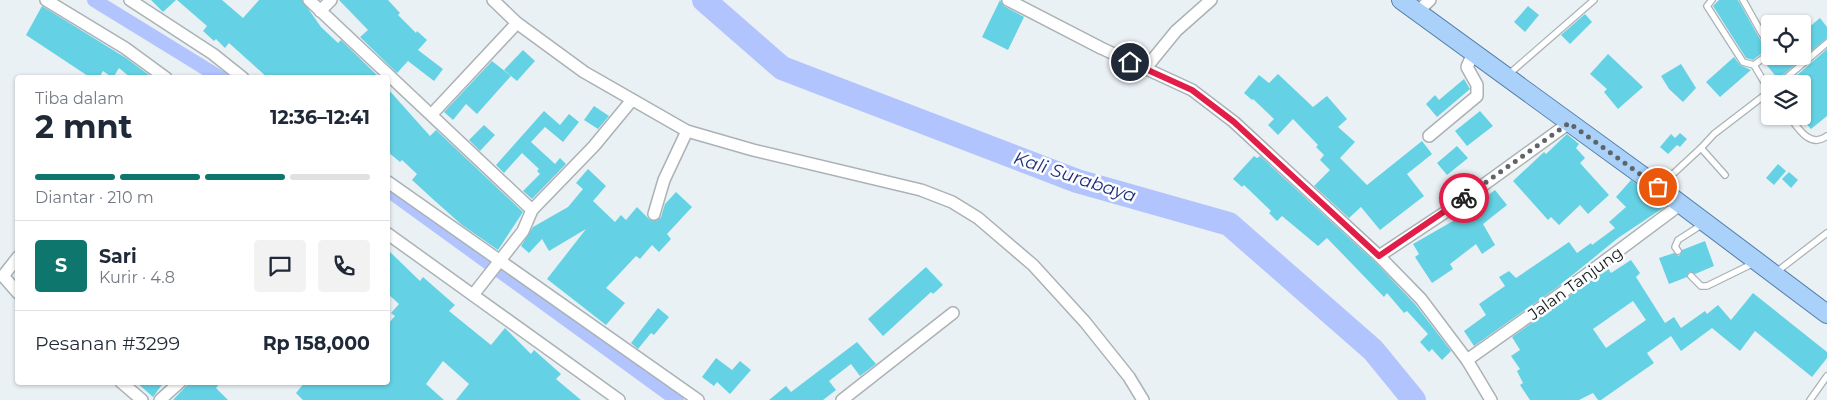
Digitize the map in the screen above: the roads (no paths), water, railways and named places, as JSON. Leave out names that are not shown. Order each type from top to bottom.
[{"type":"main road","points":[[1401,0],[1423,6],[1473,53],[1658,187],[1827,314]]},
{"type":"street","points":[[46,0],[125,48],[162,75]]},
{"type":"street","points":[[130,0],[213,54],[239,75]]},
{"type":"street","points":[[309,0],[390,75]]},
{"type":"street","points":[[320,11],[331,0]]},
{"type":"street","points":[[493,0],[517,23],[584,72],[686,131],[753,150],[921,190],[952,202],[1000,235],[1033,265],[1085,322],[1129,377],[1143,400]]},
{"type":"street","points":[[1008,0],[1145,69],[1192,90],[1234,122],[1379,256],[1421,299],[1467,360],[1491,400]]},
{"type":"street","points":[[1145,69],[1176,31],[1211,0]]},
{"type":"street","points":[[432,114],[517,23]]},
{"type":"street","points":[[1429,136],[1477,96],[1477,85],[1466,66],[1473,53]]},
{"type":"street","points":[[390,75],[532,210]]},
{"type":"street","points":[[476,291],[523,231],[532,210],[594,146],[632,100]]},
{"type":"street","points":[[1379,256],[1453,207],[1569,123]]},
{"type":"street","points":[[654,214],[664,180],[686,131]]},
{"type":"street","points":[[390,183],[499,263],[698,400]]},
{"type":"street","name":"Jalan Tanjung","points":[[1467,360],[1564,292],[1681,204]]},
{"type":"street","points":[[390,235],[476,291],[619,400]]},
{"type":"street","points":[[15,261],[3,276],[15,290]]},
{"type":"street","points":[[842,400],[953,313]]},
{"type":"street","points":[[124,385],[142,400]]},
{"type":"street","points":[[160,400],[177,385]]},
{"type":"lane","points":[[1506,77],[1594,0]]},
{"type":"lane","points":[[1712,0],[1707,6],[1740,58],[1746,64],[1754,65],[1761,60]]},
{"type":"lane","points":[[1743,0],[1761,32]]},
{"type":"lane","points":[[1790,75],[1827,44]]},
{"type":"lane","points":[[1754,65],[1761,76]]},
{"type":"lane","points":[[1658,187],[1702,148],[1714,134],[1761,98]]},
{"type":"lane","points":[[1796,125],[1804,136],[1813,140],[1823,139],[1827,136]]},
{"type":"lane","points":[[1702,148],[1725,175]]},
{"type":"lane","points":[[1678,251],[1675,247],[1678,240],[1706,223]]},
{"type":"lane","points":[[1774,274],[1827,233]]},
{"type":"lane","points":[[1691,276],[1701,286],[1707,286],[1757,262]]},
{"type":"lane","points":[[1810,400],[1827,376]]},
{"type":"waterway","points":[[94,0],[216,75]]},
{"type":"waterway","name":"Kali Surabaya","points":[[704,0],[782,68],[1077,181],[1229,224],[1373,350],[1414,400]]},
{"type":"waterway","points":[[390,191],[677,400]]}]
